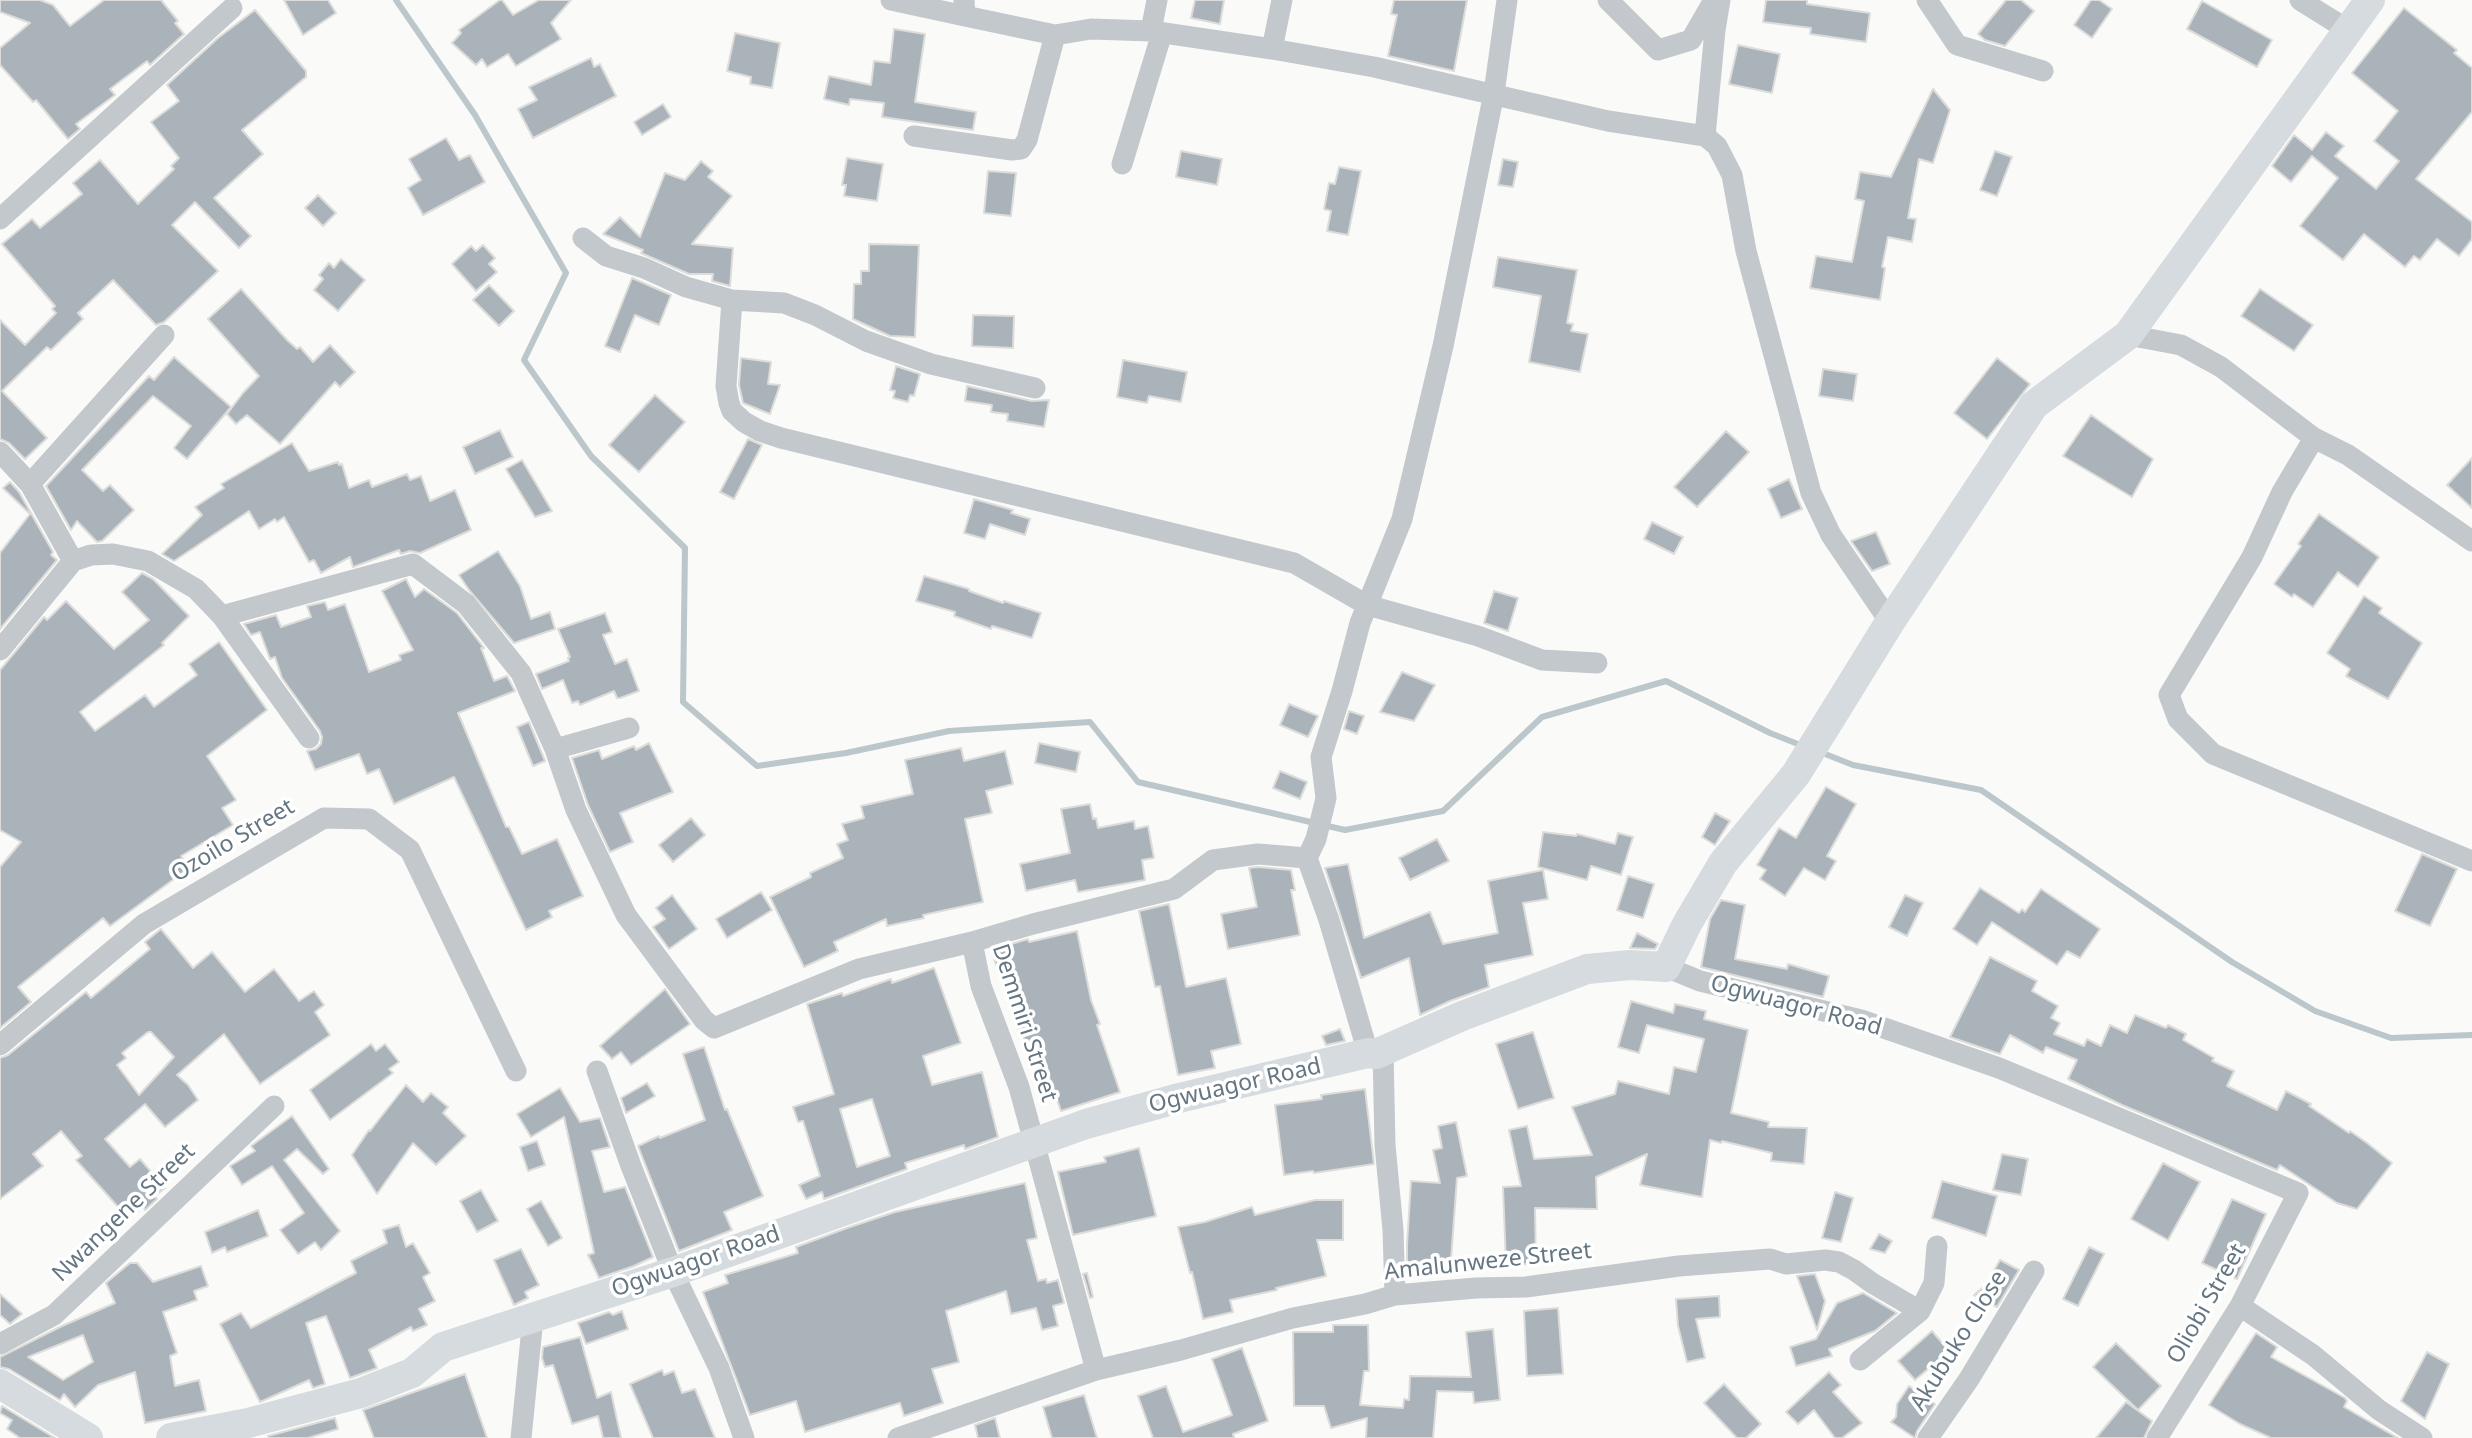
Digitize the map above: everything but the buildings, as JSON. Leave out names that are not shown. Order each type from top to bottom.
[{"type":"street","points":[[891,0],[965,8],[1055,35],[1091,29],[1157,32],[1272,49],[1374,67],[1608,121],[1705,136],[1717,146],[1732,175],[1746,251],[1811,494],[1830,535],[1891,622]]},
{"type":"street","points":[[1122,164],[1157,32],[1157,0]]},
{"type":"street","points":[[1272,49],[1282,0]]},
{"type":"street","points":[[1395,1295],[1394,1230],[1376,1052],[1307,858],[1316,839],[1326,798],[1321,757],[1360,623],[1402,519],[1443,346],[1494,93],[1507,0]]},
{"type":"street","points":[[1608,0],[1658,50],[1691,40],[1714,0]]},
{"type":"street","points":[[1705,136],[1720,0]]},
{"type":"street","points":[[1927,0],[1957,45],[2043,71]]},
{"type":"street","points":[[2300,0],[2348,30]]},
{"type":"street","points":[[1666,967],[1687,924],[1723,863],[1796,774],[1891,622],[2034,405],[2128,335],[2370,0]]},
{"type":"street","points":[[0,219],[232,8]]},
{"type":"street","points":[[914,136],[1021,149],[1027,139],[1055,35]]},
{"type":"street","points":[[583,238],[606,256],[644,268],[685,288],[732,300],[784,303],[815,314],[866,341],[931,364],[1035,388]]},
{"type":"street","points":[[732,300],[726,386],[729,403],[744,422],[760,430],[781,438],[1294,563],[1367,605],[1478,635],[1542,660],[1597,663]]},
{"type":"street","points":[[30,484],[164,335]]},
{"type":"street","points":[[2128,335],[2180,345],[2221,367],[2314,438],[2348,455],[2472,541]]},
{"type":"street","points":[[2314,438],[2282,492],[2252,557],[2169,695],[2178,719],[2213,754],[2472,861]]},
{"type":"street","points":[[0,452],[30,484],[74,561]]},
{"type":"street","points":[[0,650],[74,561],[91,555],[113,554],[148,561],[196,589],[222,616],[309,738]]},
{"type":"street","points":[[222,616],[413,564],[466,604],[521,673],[555,749],[629,728]]},
{"type":"street","name":"Demmiri Street","points":[[555,749],[576,810],[626,915],[704,1020],[714,1027],[859,969],[972,942],[981,986],[1019,1087],[1096,1370]]},
{"type":"street","name":"Ozoilo Street","points":[[0,1045],[144,924],[324,818],[369,819],[410,850],[516,1071]]},
{"type":"street","points":[[972,942],[1174,889],[1213,860],[1258,854],[1307,858]]},
{"type":"street","name":"Ogwuagor Road","points":[[171,1438],[248,1423],[361,1394],[412,1373],[443,1346],[673,1272],[1033,1142],[1142,1108],[1376,1052],[1587,968],[1630,965],[1666,967],[1712,984],[1861,1020],[1999,1068],[2298,1193]]},
{"type":"street","points":[[597,1070],[673,1272],[719,1368],[744,1438]]},
{"type":"street","name":"Nwangene Street","points":[[0,1343],[54,1315],[274,1106]]},
{"type":"street","name":"Oliobi Street","points":[[2157,1438],[2240,1306],[2298,1193]]},
{"type":"street","points":[[1860,1360],[1920,1311],[1934,1283],[1937,1245]]},
{"type":"street","name":"Amalunweze Street","points":[[898,1438],[1096,1370],[1181,1350],[1293,1318],[1365,1304],[1395,1295],[1526,1287],[1679,1266],[1770,1259],[1786,1264],[1825,1260],[1839,1262],[1854,1270],[1920,1311]]},
{"type":"street","name":"Akubuko Close","points":[[1928,1438],[1969,1379],[2034,1271]]},
{"type":"street","points":[[2240,1306],[2313,1355],[2379,1410],[2423,1438]]},
{"type":"street","points":[[521,1438],[533,1318]]},
{"type":"street","points":[[0,1384],[88,1438]]},
{"type":"waterway","points":[[396,0],[475,115],[566,273],[524,360],[591,456],[685,548],[683,702],[757,766],[846,753],[949,731],[1090,722],[1138,782],[1345,830],[1443,811],[1542,717],[1666,681],[1770,733],[1803,746]]},
{"type":"waterway","points":[[1820,752],[1853,765],[1981,790],[2232,962],[2315,1011],[2391,1038],[2472,1035]]}]
